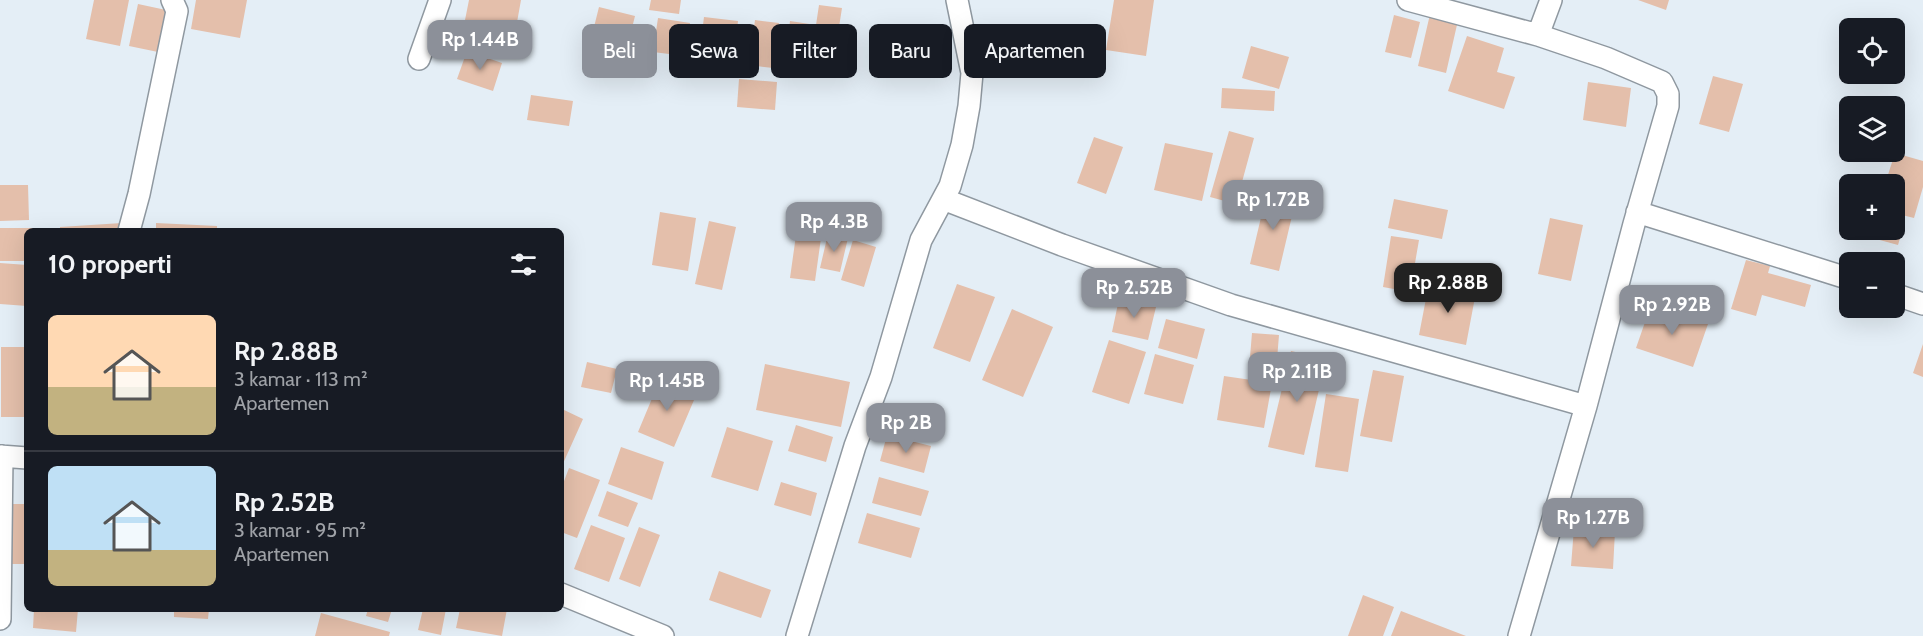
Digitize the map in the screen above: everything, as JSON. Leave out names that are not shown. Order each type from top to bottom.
[{"type":"street","points":[[130,228],[177,11],[172,0]]},
{"type":"street","points":[[419,59],[440,0]]},
{"type":"street","points":[[797,636],[855,446],[881,377],[921,240],[950,186],[962,145],[972,73],[957,0]]},
{"type":"street","points":[[1408,0],[1538,35],[1606,57],[1662,82],[1668,94],[1668,106],[1637,212],[1586,406],[1519,636]]},
{"type":"street","points":[[1538,35],[1551,0]]},
{"type":"street","points":[[943,199],[1062,245],[1231,305],[1586,406]]},
{"type":"street","points":[[1637,212],[1839,276]]},
{"type":"street","points":[[1905,298],[1923,304]]},
{"type":"street","points":[[0,619],[1,456],[24,458]]},
{"type":"street","points":[[564,595],[663,636]]},
{"type":"building","points":[[94,0],[129,0],[120,46],[86,39]]},
{"type":"building","points":[[196,0],[247,0],[240,38],[191,29]]},
{"type":"building","points":[[469,0],[521,0],[514,39],[463,30]]},
{"type":"building","points":[[651,0],[681,0],[679,14],[649,10]]},
{"type":"building","points":[[1114,0],[1154,0],[1146,56],[1106,50]]},
{"type":"building","points":[[1638,0],[1669,0],[1666,10]]},
{"type":"building","points":[[138,4],[166,10],[158,52],[129,46]]},
{"type":"building","points":[[819,5],[842,8],[839,24],[816,24]]},
{"type":"building","points":[[599,7],[635,16],[633,24],[595,24]]},
{"type":"building","points":[[1431,10],[1459,16],[1446,73],[1418,66]]},
{"type":"building","points":[[1394,15],[1420,22],[1411,58],[1385,52]]},
{"type":"building","points":[[704,17],[738,21],[738,24],[703,24]]},
{"type":"building","points":[[658,18],[690,23],[669,24],[669,54],[657,52]]},
{"type":"building","points":[[755,20],[779,23],[771,24],[771,68],[759,66],[759,24],[754,24]]},
{"type":"building","points":[[790,21],[810,24],[790,24]]},
{"type":"building","points":[[1467,36],[1504,48],[1497,72],[1515,77],[1504,109],[1448,91]]},
{"type":"building","points":[[1251,46],[1289,57],[1279,89],[1242,78]]},
{"type":"building","points":[[467,51],[502,63],[493,91],[457,79]]},
{"type":"building","points":[[1713,76],[1743,84],[1729,132],[1699,124]]},
{"type":"building","points":[[739,79],[777,82],[775,110],[737,107]]},
{"type":"building","points":[[1588,82],[1631,88],[1626,127],[1583,120]]},
{"type":"building","points":[[1222,88],[1275,91],[1274,111],[1221,108]]},
{"type":"building","points":[[531,95],[573,101],[569,126],[527,120]]},
{"type":"building","points":[[1229,131],[1254,138],[1236,204],[1210,197]]},
{"type":"building","points":[[1094,137],[1123,147],[1106,194],[1077,183]]},
{"type":"building","points":[[1165,143],[1213,153],[1202,201],[1154,190]]},
{"type":"building","points":[[1905,156],[1923,161],[1923,187],[1914,218],[1905,216],[1905,174],[1888,174],[1892,162],[1905,162]]},
{"type":"building","points":[[0,185],[28,185],[29,220],[0,221]]},
{"type":"building","points":[[1267,192],[1296,199],[1279,271],[1250,264]]},
{"type":"building","points":[[1394,199],[1448,210],[1442,239],[1388,228]]},
{"type":"building","points":[[660,212],[696,218],[688,271],[652,265]]},
{"type":"building","points":[[1550,218],[1583,225],[1571,281],[1538,274]]},
{"type":"building","points":[[709,221],[736,227],[722,290],[695,284]]},
{"type":"building","points":[[122,223],[123,228],[60,228]]},
{"type":"building","points":[[156,223],[217,226],[217,228],[156,228]]},
{"type":"building","points":[[0,228],[24,228],[24,261],[0,261]]},
{"type":"building","points":[[797,228],[822,231],[815,281],[790,278]]},
{"type":"building","points":[[828,234],[848,238],[840,272],[820,268]]},
{"type":"building","points":[[1391,236],[1419,240],[1410,292],[1383,287]]},
{"type":"building","points":[[853,240],[876,247],[864,287],[841,280]]},
{"type":"building","points":[[1880,240],[1899,240],[1898,245]]},
{"type":"building","points":[[1746,260],[1770,266],[1768,273],[1811,285],[1805,307],[1762,295],[1756,316],[1731,309]]},
{"type":"building","points":[[0,263],[24,265],[24,306],[0,304]]},
{"type":"building","points":[[1429,283],[1476,292],[1466,345],[1419,335]]},
{"type":"building","points":[[957,284],[995,297],[970,362],[933,348]]},
{"type":"building","points":[[1119,299],[1156,307],[1148,340],[1112,332]]},
{"type":"building","points":[[1651,305],[1708,324],[1693,367],[1636,348]]},
{"type":"building","points":[[1012,309],[1053,327],[1023,397],[982,380]]},
{"type":"building","points":[[1166,319],[1205,329],[1197,359],[1158,348]]},
{"type":"building","points":[[1252,333],[1279,335],[1276,372],[1249,369]]},
{"type":"building","points":[[1109,340],[1146,352],[1129,404],[1092,392]]},
{"type":"building","points":[[1923,344],[1923,377],[1913,373]]},
{"type":"building","points":[[1,347],[24,347],[24,417],[1,417]]},
{"type":"building","points":[[1291,351],[1326,359],[1304,455],[1268,447]]},
{"type":"building","points":[[1155,354],[1194,365],[1183,404],[1144,394]]},
{"type":"building","points":[[587,362],[617,369],[611,393],[581,387]]},
{"type":"building","points":[[765,364],[850,382],[841,427],[756,410]]},
{"type":"building","points":[[1373,370],[1404,376],[1392,442],[1360,436]]},
{"type":"building","points":[[1224,376],[1272,383],[1264,428],[1217,420]]},
{"type":"building","points":[[661,377],[697,393],[674,447],[638,432]]},
{"type":"building","points":[[1326,394],[1359,399],[1348,472],[1315,467]]},
{"type":"building","points":[[564,410],[583,419],[564,461]]},
{"type":"building","points":[[796,425],[833,437],[826,462],[788,451]]},
{"type":"building","points":[[727,427],[773,441],[758,491],[711,477]]},
{"type":"building","points":[[887,435],[931,446],[924,473],[880,461]]},
{"type":"building","points":[[621,447],[664,462],[652,500],[608,484]]},
{"type":"building","points":[[569,468],[600,480],[577,538],[564,533],[564,481]]},
{"type":"building","points":[[879,477],[929,491],[921,516],[872,503]]},
{"type":"building","points":[[781,482],[817,493],[811,516],[774,505]]},
{"type":"building","points":[[607,491],[638,503],[628,527],[598,516]]},
{"type":"building","points":[[7,504],[24,504],[24,564],[7,564]]},
{"type":"building","points":[[867,513],[920,528],[911,558],[858,543]]},
{"type":"building","points":[[591,525],[625,538],[609,582],[574,569]]},
{"type":"building","points":[[639,527],[660,535],[640,587],[619,579]]},
{"type":"building","points":[[1574,528],[1615,531],[1613,569],[1571,566]]},
{"type":"building","points":[[719,571],[771,590],[761,618],[709,600]]},
{"type":"building","points":[[1363,595],[1394,607],[1383,636],[1348,636]]},
{"type":"building","points":[[1401,611],[1466,636],[1391,636]]},
{"type":"building","points":[[34,612],[78,612],[76,632],[33,628]]},
{"type":"building","points":[[174,612],[209,612],[208,619],[174,617]]},
{"type":"building","points":[[367,612],[391,612],[388,622],[366,616]]},
{"type":"building","points":[[422,612],[445,612],[441,635],[418,630]]},
{"type":"building","points":[[459,612],[506,612],[502,636],[456,628]]},
{"type":"building","points":[[321,613],[390,632],[389,636],[315,636]]}]
